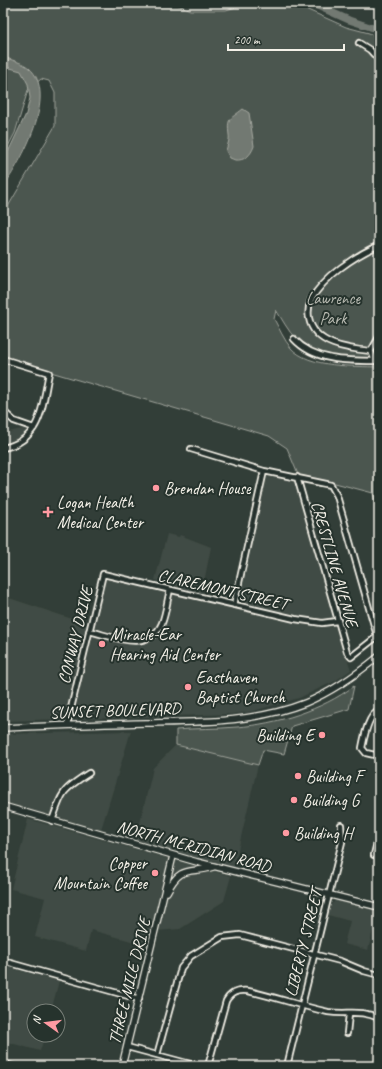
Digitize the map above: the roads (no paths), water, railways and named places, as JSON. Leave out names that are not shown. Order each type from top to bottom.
[{"type":"main road","name":"SUNSET BOULEVARD","points":[[3,728],[214,721],[262,715],[290,708],[325,694],[348,681],[379,656]]},
{"type":"main road","name":"NORTH MERIDIAN ROAD","points":[[3,806],[173,856],[379,907]]},
{"type":"main road","name":"THREE MILE DRIVE","points":[[122,1066],[173,856]]},
{"type":"main road","name":"THREE MILE DRIVE","points":[[162,903],[175,878],[182,873],[192,869],[206,869],[214,867]]},
{"type":"street","points":[[359,43],[370,50],[379,60]]},
{"type":"street","points":[[371,351],[342,347],[326,342],[310,325],[308,314],[310,301],[340,268],[361,254],[379,246]]},
{"type":"street","points":[[371,351],[379,337]]},
{"type":"street","points":[[294,339],[301,346],[315,354],[331,358],[377,361]]},
{"type":"street","points":[[371,351],[377,361]]},
{"type":"street","points":[[3,359],[49,373],[34,428],[21,442],[3,448]]},
{"type":"street","points":[[3,411],[14,421],[34,428]]},
{"type":"street","points":[[192,449],[264,471],[331,485],[338,500],[378,635]]},
{"type":"street","points":[[234,605],[264,471]]},
{"type":"street","name":"CRESTLINE AVENUE","points":[[297,477],[347,652],[351,657],[378,635]]},
{"type":"street","name":"CLAREMONT STREET","points":[[103,574],[312,622],[322,623],[337,621]]},
{"type":"street","name":"CONWAY DRIVE","points":[[67,725],[103,574]]},
{"type":"street","points":[[89,631],[136,642],[146,639],[157,631],[162,623],[170,590]]},
{"type":"street","points":[[379,711],[375,712],[371,718],[362,748],[366,753],[379,756]]},
{"type":"street","points":[[52,821],[61,795],[70,785],[89,773]]},
{"type":"street","name":"LIBERTY STREET","points":[[287,1066],[342,842],[341,825]]},
{"type":"street","points":[[374,855],[379,834]]},
{"type":"street","points":[[157,1055],[179,971],[186,962],[211,943],[226,936],[240,935],[314,955],[379,975]]},
{"type":"street","points":[[3,962],[139,999]]},
{"type":"street","points":[[208,1066],[226,1001],[233,993],[240,990],[301,1005],[349,1014],[364,1012],[379,1018]]},
{"type":"street","points":[[347,1033],[349,1014]]},
{"type":"street","points":[[127,1047],[198,1066]]},
{"type":"street","points":[[3,1064],[12,1066]]},
{"type":"waterway","points":[[311,3],[349,20],[379,30]]},
{"type":"place","name":"Brendan House","points":[[156,488]]},
{"type":"place","name":"Logan Health Medical Center","points":[[48,512]]},
{"type":"place","name":"Miracle-Ear Hearing Aid Center","points":[[102,644]]},
{"type":"place","name":"Easthaven Baptist Church","points":[[188,687]]},
{"type":"place","name":"Building E","points":[[322,735]]},
{"type":"place","name":"Building F","points":[[298,776]]},
{"type":"place","name":"Building G","points":[[294,800]]},
{"type":"place","name":"Building H","points":[[286,833]]},
{"type":"place","name":"Copper Mountain Coffee","points":[[155,873]]},
{"type":"park label","name":"Lawrence Park","points":[[333,308]]}]
